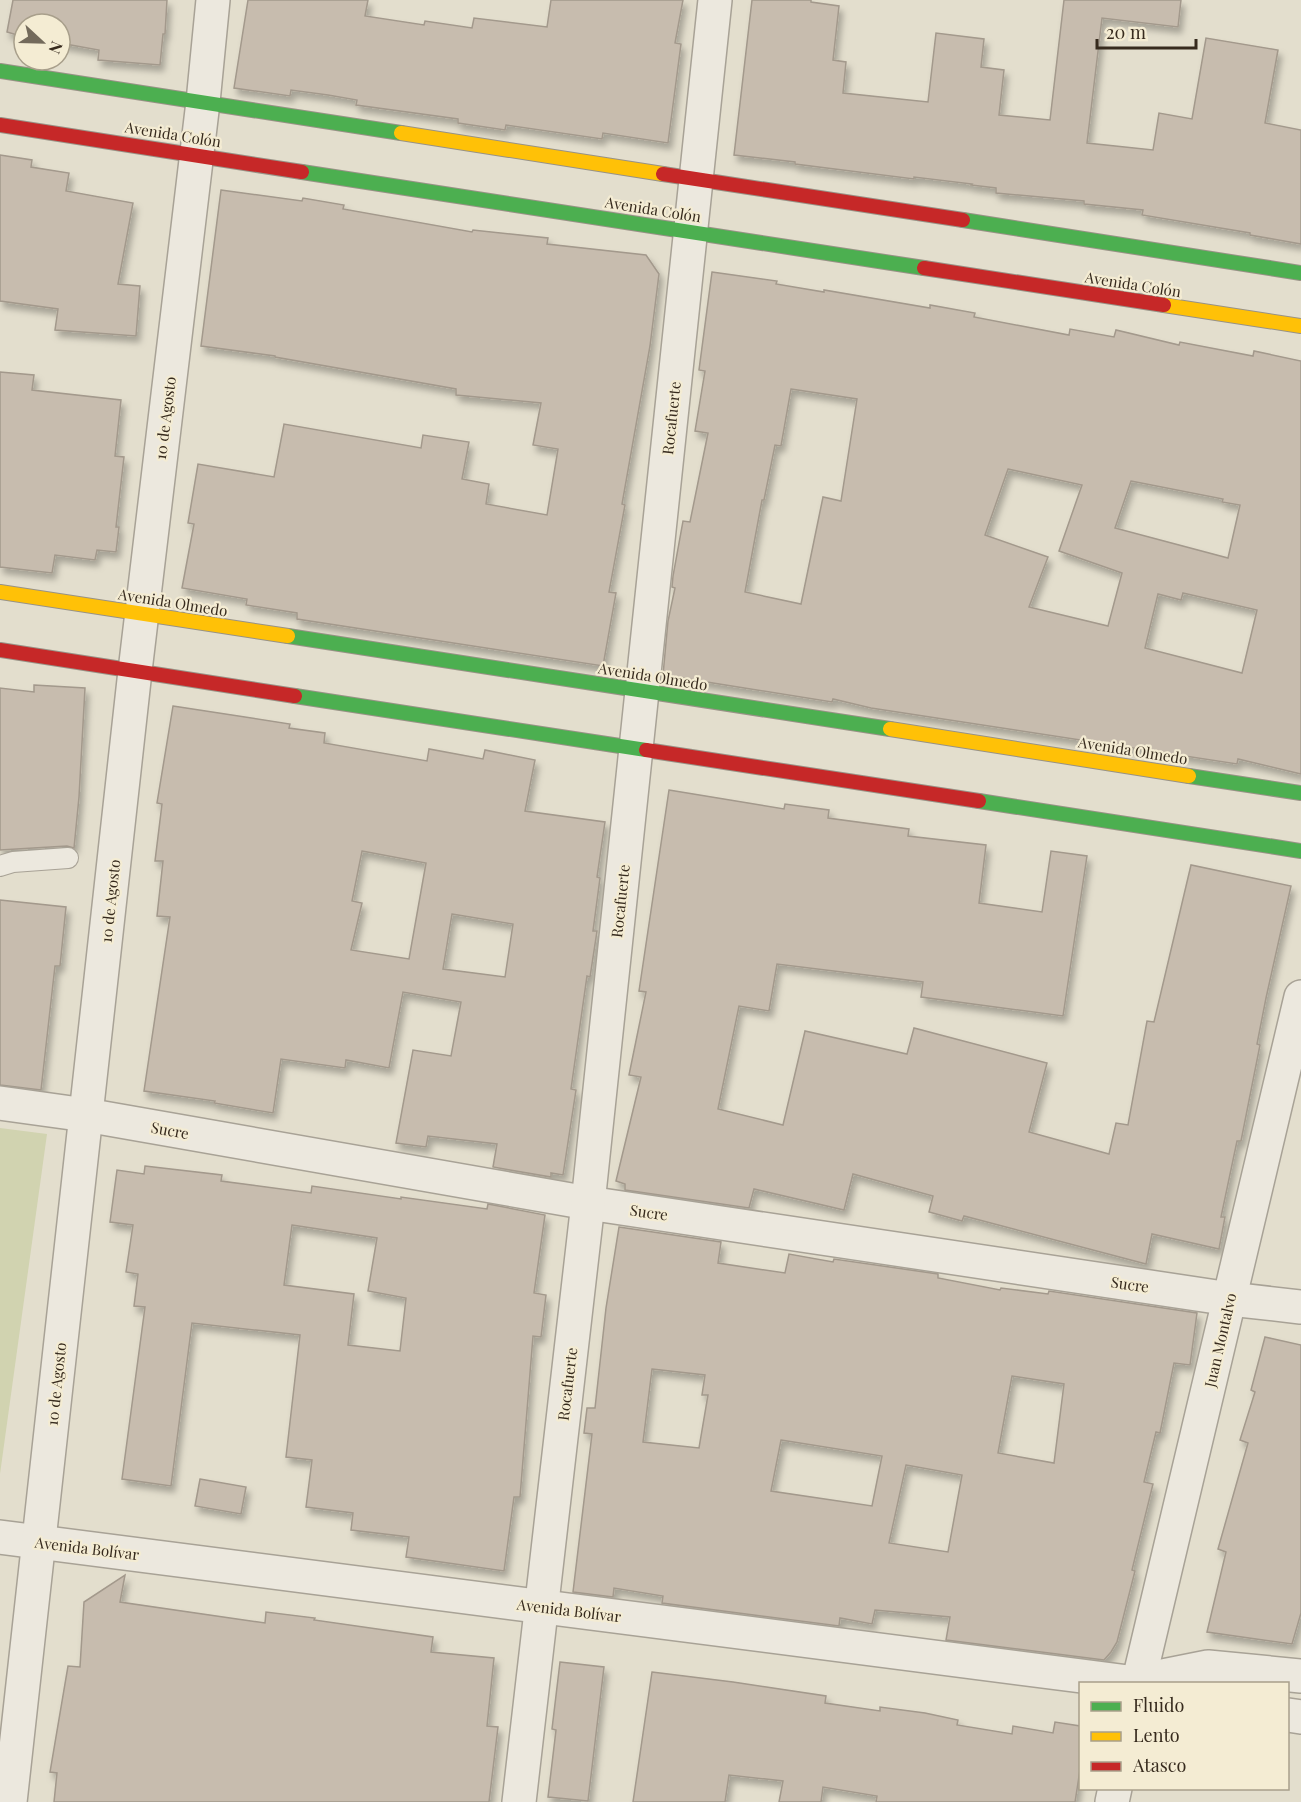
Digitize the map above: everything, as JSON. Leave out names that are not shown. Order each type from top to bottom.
[{"type":"street","name":"10 de Agosto","points":[[10,1802],[135,671],[203,102],[213,0]]},
{"type":"street","name":"Rocafuerte","points":[[519,1802],[588,1203],[715,0]]},
{"type":"street","points":[[0,71],[1301,273]]},
{"type":"street","name":"Avenida Colón","points":[[0,124],[1301,326]]},
{"type":"street","name":"Avenida Olmedo","points":[[0,592],[1301,793]]},
{"type":"street","points":[[0,650],[1301,851]]},
{"type":"street","name":"Juan Montalvo","points":[[1140,1682],[1301,996]]},
{"type":"street","name":"Sucre","points":[[0,1104],[86,1115],[588,1203],[1230,1299],[1301,1307]]},
{"type":"street","name":"Avenida Bolívar","points":[[0,1537],[1132,1682]]},
{"type":"street","name":"Avenida Bolívar","points":[[1144,1682],[1208,1667],[1301,1676]]},
{"type":"lane","points":[[0,866],[13,862],[68,858]]},
{"type":"green space","points":[[0,1128],[47,1134],[0,1474]]},
{"type":"building","points":[[13,0],[167,0],[160,65],[98,60],[99,50],[72,45],[72,12],[12,12],[12,33],[7,32]]},
{"type":"building","points":[[248,0],[368,0],[365,16],[424,25],[425,21],[472,28],[474,18],[547,27],[551,0],[683,0],[675,43],[681,44],[668,143],[603,133],[602,139],[506,125],[505,130],[458,123],[458,119],[356,105],[357,100],[328,95],[291,90],[290,96],[234,88]]},
{"type":"building","points":[[752,0],[811,0],[811,2],[839,6],[833,60],[846,62],[843,93],[928,102],[936,33],[984,39],[981,67],[1004,70],[999,115],[1050,120],[1064,0],[1181,0],[1178,27],[1102,18],[1087,143],[1153,150],[1159,113],[1192,119],[1206,38],[1278,50],[1265,123],[1301,130],[1301,244],[1142,215],[1143,210],[1084,204],[1084,201],[996,193],[996,188],[972,184],[914,177],[914,179],[734,155]]},
{"type":"building","points":[[0,155],[32,160],[31,167],[69,173],[66,191],[133,203],[118,284],[140,286],[136,336],[55,330],[58,309],[0,301]]},
{"type":"building","points":[[221,190],[302,201],[303,198],[344,205],[343,209],[472,232],[473,230],[548,238],[547,244],[646,255],[659,274],[650,346],[622,504],[625,505],[609,592],[616,593],[603,666],[297,619],[297,613],[246,605],[247,599],[182,588],[194,524],[188,523],[198,464],[274,477],[284,424],[421,448],[423,435],[469,442],[462,479],[489,484],[486,504],[547,515],[558,449],[533,445],[541,403],[456,395],[456,389],[275,356],[201,346]]},
{"type":"building","points":[[712,272],[777,281],[776,284],[824,292],[824,290],[930,308],[930,305],[975,313],[974,317],[1069,335],[1070,329],[1114,337],[1116,330],[1179,345],[1180,342],[1253,356],[1254,351],[1301,361],[1301,774],[1238,759],[1237,764],[871,708],[833,699],[832,702],[663,675],[668,621],[675,588],[672,587],[673,576],[683,521],[690,522],[708,433],[695,431],[705,371],[699,370]],"holes":[[[791,389],[857,399],[841,501],[823,497],[801,604],[745,592],[775,445],[781,446]],[[1008,469],[1082,485],[1059,551],[1122,573],[1108,626],[1029,607],[1048,557],[985,535]],[[1131,481],[1223,499],[1222,502],[1240,505],[1228,558],[1115,528]],[[1183,593],[1257,610],[1242,673],[1145,648],[1158,594],[1181,600]]]},
{"type":"building","points":[[0,372],[34,375],[32,390],[121,400],[115,456],[124,457],[116,527],[119,527],[116,552],[97,550],[95,560],[55,555],[52,573],[0,567]]},
{"type":"building","points":[[34,685],[85,688],[74,848],[67,846],[0,850],[0,688],[34,692]]},
{"type":"building","points":[[173,706],[290,724],[289,728],[325,733],[324,743],[427,761],[429,749],[483,759],[485,750],[535,760],[525,811],[605,822],[597,877],[600,878],[593,931],[597,931],[590,977],[587,976],[571,1089],[576,1090],[563,1175],[551,1173],[551,1177],[493,1167],[497,1144],[428,1136],[426,1147],[396,1143],[413,1050],[451,1056],[461,1002],[403,992],[389,1068],[346,1060],[345,1068],[281,1059],[273,1113],[214,1103],[215,1101],[144,1091],[170,917],[157,916],[163,861],[155,861],[162,804],[157,803]],"holes":[[[362,851],[426,863],[409,959],[351,950],[362,903],[352,901]],[[452,914],[513,924],[505,977],[443,969]]]},
{"type":"building","points":[[669,790],[784,809],[785,804],[829,810],[828,818],[909,829],[908,836],[986,845],[979,903],[1042,912],[1051,851],[1087,856],[1063,1016],[921,997],[923,982],[777,964],[769,1011],[739,1006],[718,1109],[783,1125],[805,1031],[907,1054],[914,1028],[1047,1063],[1029,1132],[1109,1154],[1116,1123],[1128,1125],[1147,1021],[1154,1022],[1191,865],[1291,886],[1266,998],[1257,1044],[1260,1045],[1241,1141],[1237,1141],[1221,1217],[1225,1217],[1219,1249],[1152,1234],[1146,1264],[964,1216],[962,1221],[929,1212],[933,1196],[853,1174],[844,1210],[754,1189],[749,1208],[625,1190],[625,1184],[616,1181],[641,1077],[629,1075],[646,992],[639,991]]},
{"type":"building","points":[[0,900],[66,907],[60,966],[55,966],[41,1090],[0,1085]]},
{"type":"building","points":[[145,1166],[222,1175],[221,1181],[311,1193],[312,1186],[487,1209],[488,1204],[545,1215],[534,1293],[546,1295],[541,1337],[533,1336],[520,1497],[514,1497],[504,1571],[406,1557],[409,1537],[351,1530],[353,1513],[306,1507],[312,1460],[286,1457],[300,1335],[192,1323],[171,1486],[122,1479],[145,1307],[134,1306],[138,1274],[126,1272],[133,1225],[110,1222],[117,1170],[144,1174]],"holes":[[[292,1225],[377,1238],[368,1291],[406,1298],[400,1351],[348,1345],[354,1294],[284,1285]]]},
{"type":"building","points":[[619,1227],[721,1242],[718,1263],[785,1273],[789,1254],[833,1262],[834,1259],[938,1274],[938,1278],[1000,1290],[1001,1288],[1048,1294],[1049,1291],[1197,1313],[1190,1365],[1174,1363],[1160,1433],[1156,1432],[1144,1482],[1153,1484],[1132,1570],[1135,1571],[1117,1642],[1111,1652],[1104,1660],[946,1640],[950,1617],[875,1610],[872,1624],[840,1618],[839,1626],[662,1603],[663,1596],[614,1588],[613,1597],[573,1592],[592,1434],[584,1433],[587,1408],[595,1408],[606,1308]],"holes":[[[652,1369],[705,1375],[702,1395],[708,1395],[699,1448],[643,1442]],[[1012,1376],[1064,1384],[1054,1463],[998,1453]],[[781,1440],[882,1456],[872,1506],[771,1491]],[[906,1465],[962,1475],[948,1552],[889,1543]]]},
{"type":"building","points":[[1265,1337],[1301,1345],[1301,1613],[1292,1644],[1207,1632],[1226,1552],[1218,1549],[1248,1443],[1240,1440],[1255,1392],[1251,1390]]},
{"type":"building","points":[[200,1479],[246,1487],[241,1514],[195,1506]]},
{"type":"building","points":[[125,1575],[120,1602],[265,1623],[266,1612],[315,1618],[314,1620],[433,1637],[431,1652],[494,1658],[487,1726],[498,1727],[489,1802],[54,1802],[57,1773],[50,1772],[68,1666],[80,1667],[84,1602]]},
{"type":"building","points":[[560,1662],[604,1667],[588,1801],[548,1797],[556,1730],[552,1729]]},
{"type":"building","points":[[652,1672],[826,1696],[825,1703],[880,1711],[880,1707],[925,1713],[958,1720],[957,1725],[1012,1734],[1013,1726],[1053,1733],[1055,1722],[1079,1726],[1079,1776],[1075,1802],[876,1802],[877,1796],[823,1787],[821,1802],[779,1802],[783,1781],[729,1775],[725,1802],[633,1802]]},
{"type":"traffic: fast","points":[[0,71],[401,133]]},
{"type":"traffic: fast","points":[[302,172],[924,268]]},
{"type":"traffic: fast","points":[[963,220],[1301,273]]},
{"type":"traffic: fast","points":[[288,636],[890,729]]},
{"type":"traffic: fast","points":[[295,696],[646,750]]},
{"type":"traffic: fast","points":[[1189,776],[1301,793]]},
{"type":"traffic: fast","points":[[979,801],[1301,851]]},
{"type":"traffic: slow","points":[[401,133],[663,174]]},
{"type":"traffic: slow","points":[[1164,305],[1301,326]]},
{"type":"traffic: slow","points":[[0,592],[288,636]]},
{"type":"traffic: slow","points":[[890,729],[1189,776]]},
{"type":"traffic: jam","points":[[0,125],[302,172]]},
{"type":"traffic: jam","points":[[663,174],[963,220]]},
{"type":"traffic: jam","points":[[924,268],[1164,305]]},
{"type":"traffic: jam","points":[[0,650],[295,696]]},
{"type":"traffic: jam","points":[[646,750],[979,801]]}]
